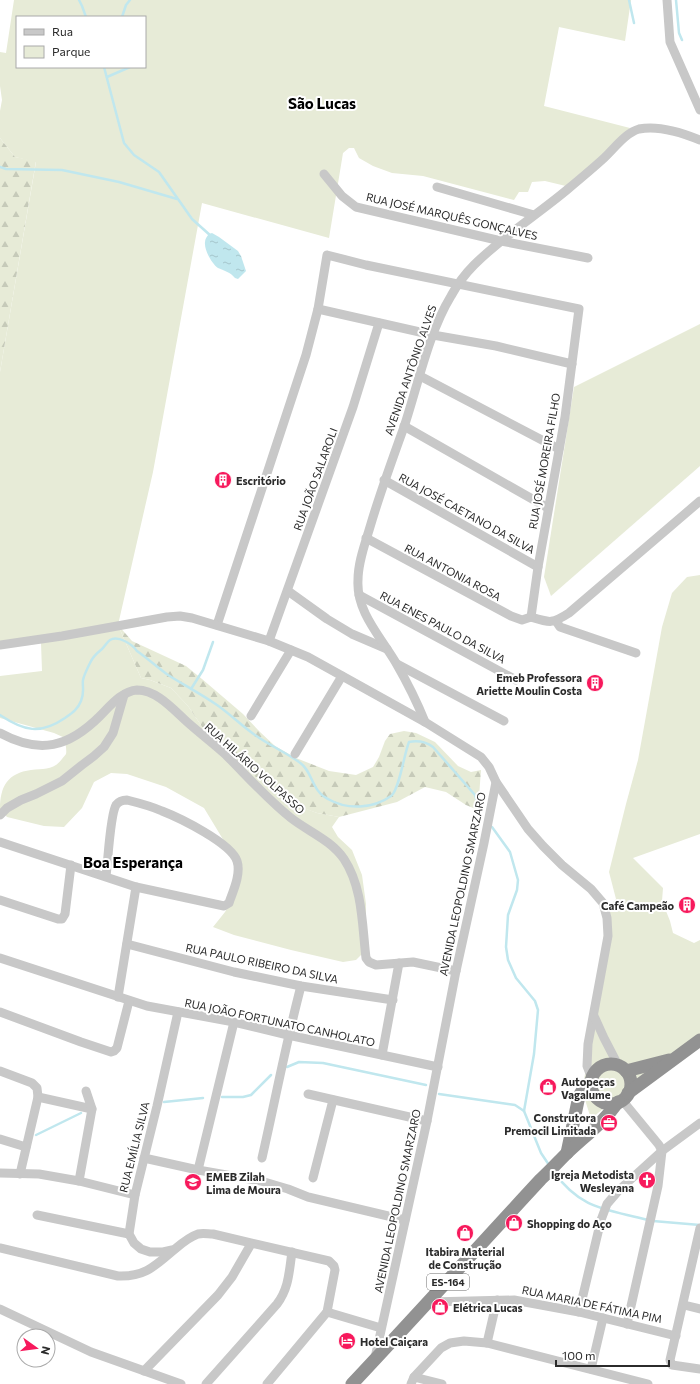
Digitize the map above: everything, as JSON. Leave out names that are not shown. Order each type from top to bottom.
[{"type":"highway","name":"ES-164","points":[[352,1384],[430,1302],[563,1157],[595,1130],[623,1098],[700,1040]]},
{"type":"highway","name":"ES-164","points":[[563,1157],[580,1096],[585,1086],[592,1080],[594,1074],[600,1067],[609,1064],[622,1068],[677,1058]]},
{"type":"highway","points":[[592,1080],[594,1092],[600,1100],[608,1103],[623,1098],[631,1084],[630,1079],[622,1068]]},
{"type":"street","points":[[667,0],[670,42],[700,110]]},
{"type":"street","name":"AVENIDA ANTÔNIO ALVES","points":[[425,722],[414,694],[388,650],[370,624],[359,595],[358,580],[360,561],[384,480],[404,426],[433,335],[444,308],[458,285],[473,266],[534,215],[566,191],[631,133],[639,130],[661,129],[687,135],[700,140]]},
{"type":"street","name":"RUA JOSÉ MARQUÊS GONÇALVES","points":[[324,174],[342,196],[356,207],[502,241],[588,258]]},
{"type":"street","points":[[437,187],[534,215]]},
{"type":"street","points":[[217,625],[306,355],[318,309],[327,255],[458,285]]},
{"type":"street","name":"RUA JOSÉ MOREIRA FILHO","points":[[458,285],[579,309],[565,417],[548,508],[531,617]]},
{"type":"street","points":[[318,309],[433,335],[496,346],[572,364]]},
{"type":"street","name":"RUA JOÃO SALAROLI","points":[[269,641],[353,408],[379,322]]},
{"type":"street","points":[[420,376],[559,450]]},
{"type":"street","points":[[404,426],[548,508]]},
{"type":"street","name":"RUA JOSÉ CAETANO DA SILVA","points":[[384,480],[538,567]]},
{"type":"street","points":[[636,653],[560,627],[556,621],[569,613],[700,501]]},
{"type":"street","name":"RUA ANTONIA ROSA","points":[[366,538],[511,616],[522,620],[531,617],[545,622],[556,621]]},
{"type":"street","points":[[288,591],[327,619],[352,634],[388,650]]},
{"type":"street","name":"RUA ENES PAULO DA SILVA","points":[[359,595],[516,680]]},
{"type":"street","name":"AVENIDA LEOPOLDINO SMARZARO","points":[[0,644],[62,636],[167,616],[180,616],[217,625],[269,641],[291,650],[342,676],[425,722],[481,758],[489,767],[496,782],[456,971],[427,1121],[375,1360]]},
{"type":"street","points":[[251,716],[291,650]]},
{"type":"street","points":[[396,664],[504,721]]},
{"type":"street","points":[[295,754],[342,676]]},
{"type":"street","name":"RUA HILÁRIO VOLPASSO","points":[[0,733],[19,742],[36,745],[62,743],[86,729],[111,704],[124,695],[136,690],[151,693],[158,697],[224,754],[293,819],[330,844],[344,860],[351,874],[360,901],[366,958],[369,962],[376,965],[413,962],[456,971]]},
{"type":"street","points":[[0,815],[7,808],[21,800],[62,782],[104,747],[113,733],[124,695]]},
{"type":"street","points":[[496,782],[528,829],[543,846],[562,865],[591,889],[603,903],[607,918],[608,936],[588,1044],[587,1066],[592,1080]]},
{"type":"street","points":[[0,842],[136,887],[224,906],[227,905],[230,900],[238,872],[238,863],[230,851],[212,837],[160,810],[127,800],[122,800],[118,804],[113,814],[106,876]]},
{"type":"street","points":[[0,900],[62,919],[65,914],[71,865]]},
{"type":"street","points":[[118,997],[136,887]]},
{"type":"street","name":"RUA PAULO RIBEIRO DA SILVA","points":[[126,944],[234,972],[300,986],[393,1000]]},
{"type":"street","name":"RUA JOÃO FORTUNATO CANHOLATO","points":[[0,958],[147,1006],[234,1022],[438,1068]]},
{"type":"street","points":[[382,1056],[400,963]]},
{"type":"street","points":[[262,1158],[300,986]]},
{"type":"street","points":[[0,1012],[111,1052],[117,1048],[129,1001]]},
{"type":"street","name":"RUA EMÍLIA SILVA","points":[[129,1234],[135,1195],[178,1012]]},
{"type":"street","points":[[594,1016],[604,1038],[622,1068]]},
{"type":"street","points":[[198,1170],[234,1022]]},
{"type":"street","points":[[0,1071],[28,1081],[37,1088],[38,1097],[20,1174]]},
{"type":"street","points":[[79,1181],[92,1109],[86,1091]]},
{"type":"street","points":[[308,1094],[427,1121]]},
{"type":"street","points":[[38,1097],[92,1109]]},
{"type":"street","points":[[623,1098],[662,1151],[660,1173],[627,1324]]},
{"type":"street","points":[[313,1178],[333,1100]]},
{"type":"street","points":[[579,1312],[604,1210],[619,1190],[662,1151],[700,1123]]},
{"type":"street","points":[[0,1139],[26,1148]]},
{"type":"street","points":[[144,1158],[198,1170],[261,1181],[308,1197],[405,1220]]},
{"type":"street","points":[[0,1173],[40,1174],[79,1181],[135,1195]]},
{"type":"street","points":[[37,1215],[129,1234],[134,1243],[141,1249],[150,1252],[163,1252],[175,1249]]},
{"type":"street","points":[[700,1229],[684,1305],[670,1360],[672,1365],[700,1369]]},
{"type":"street","points":[[4,1249],[118,1276],[132,1276],[152,1268],[188,1238],[200,1234],[213,1234],[329,1261],[334,1266],[334,1270],[327,1312],[266,1384]]},
{"type":"street","points":[[144,1371],[218,1295],[232,1277],[251,1244]]},
{"type":"street","points":[[206,1384],[277,1304],[284,1294],[288,1281],[292,1252]]},
{"type":"street","points":[[487,1343],[497,1300]]},
{"type":"street","name":"RUA MARIA DE FÁTIMA PIM","points":[[430,1302],[514,1300],[579,1312],[676,1336]]},
{"type":"street","points":[[684,1305],[700,1309]]},
{"type":"street","points":[[0,1308],[91,1352],[181,1384]]},
{"type":"street","points":[[327,1312],[381,1328]]},
{"type":"street","points":[[591,1369],[603,1318]]},
{"type":"street","points":[[412,1380],[441,1348],[450,1343],[464,1341],[487,1343],[648,1384]]},
{"type":"street","points":[[412,1380],[442,1384]]},
{"type":"green space","points":[[14,0],[631,0],[625,41],[559,27],[544,106],[630,128],[570,187],[545,181],[532,182],[528,192],[519,192],[514,200],[423,176],[392,173],[373,166],[359,158],[354,148],[349,148],[343,153],[329,238],[202,203],[153,472],[118,625],[141,678],[171,688],[188,706],[213,743],[276,793],[304,808],[317,813],[339,817],[332,827],[338,837],[352,850],[362,875],[366,904],[366,934],[364,952],[356,960],[343,962],[291,950],[234,935],[213,927],[225,912],[234,896],[242,865],[224,841],[204,808],[166,787],[127,774],[111,773],[94,782],[82,808],[64,827],[44,826],[7,817],[0,809],[0,801],[4,787],[11,778],[16,774],[23,772],[55,766],[66,755],[66,750],[65,738],[54,733],[0,718],[0,676],[42,671],[41,643],[0,642],[0,372],[36,162],[15,157],[0,138],[0,111],[2,100],[0,86],[0,52],[6,53]]},
{"type":"green space","points":[[0,138],[15,157],[36,161],[0,372]]},
{"type":"green space","points":[[700,324],[700,466],[551,596],[544,577],[574,387]]},
{"type":"green space","points":[[700,575],[700,834],[633,858],[663,888],[662,901],[673,933],[694,943],[700,940],[700,1034],[639,1078],[591,1119],[582,1090],[592,1037],[607,908],[616,899],[609,872],[638,760],[662,627],[672,593],[687,577]]},
{"type":"green space","points":[[118,625],[132,641],[186,666],[243,714],[275,746],[296,758],[329,771],[356,775],[373,767],[379,757],[385,741],[390,734],[404,731],[416,733],[435,742],[458,766],[471,772],[481,770],[478,810],[466,805],[446,792],[425,787],[397,802],[339,817],[317,813],[303,808],[276,793],[213,743],[188,706],[171,688],[141,678]]},
{"type":"water","points":[[212,233],[238,251],[241,256],[246,271],[238,279],[218,268],[209,256],[205,241],[208,235]]},
{"type":"waterway","points":[[79,0],[86,16]]},
{"type":"waterway","points":[[122,16],[126,5],[130,0]]},
{"type":"waterway","points":[[629,0],[634,23]]},
{"type":"waterway","points":[[676,0],[679,33],[682,40]]},
{"type":"waterway","points":[[104,68],[124,143],[134,155],[159,172],[192,219],[211,236]]},
{"type":"waterway","points":[[107,77],[128,68]]},
{"type":"waterway","points":[[0,167],[6,169],[62,170],[119,182],[177,199]]},
{"type":"waterway","points":[[0,715],[17,725],[32,729],[48,727],[65,718],[80,704],[83,694],[84,678],[92,658],[109,641],[113,639],[121,639],[168,675],[211,701],[255,735],[299,762],[307,770],[318,791],[335,803],[352,806],[368,806],[376,804],[391,796],[394,793],[399,780],[409,742],[419,741],[433,747],[475,795],[479,809]]},
{"type":"waterway","points":[[191,689],[203,670],[213,642]]},
{"type":"waterway","points":[[492,827],[510,852],[518,880],[517,890],[508,915],[506,947],[508,960],[516,978],[535,1001],[538,1010],[534,1054],[524,1111],[541,1153],[549,1165]]},
{"type":"waterway","points":[[287,1067],[299,1062],[323,1063],[426,1085]]},
{"type":"waterway","points":[[222,1097],[243,1097],[251,1095],[271,1075]]},
{"type":"waterway","points":[[439,1094],[515,1105],[524,1111]]},
{"type":"waterway","points":[[164,1102],[203,1098]]},
{"type":"waterway","points":[[36,1135],[81,1113]]},
{"type":"waterway","points":[[554,1172],[564,1185],[585,1201],[607,1210],[648,1220]]},
{"type":"waterway","points":[[653,1221],[700,1225]]},
{"type":"place","name":"Escritório","points":[[223,480]]},
{"type":"place","name":"Emeb Professora Ariette Moulin Costa","points":[[595,683]]},
{"type":"place","name":"Café Campeão","points":[[687,905]]},
{"type":"place","name":"Autopeças Vagalume","points":[[548,1087]]},
{"type":"place","name":"Construtora Premocil Limitada","points":[[609,1123]]},
{"type":"place","name":"Igreja Metodista Wesleyana","points":[[647,1180]]},
{"type":"place","name":"EMEB Zilah Lima de Moura","points":[[193,1182]]},
{"type":"place","name":"Shopping do Aço","points":[[514,1223]]},
{"type":"place","name":"Itabira Material de Construção","points":[[465,1233]]},
{"type":"place","name":"Elétrica Lucas","points":[[440,1307]]},
{"type":"place","name":"Hotel Caiçara","points":[[347,1341]]},
{"type":"district","name":"São Lucas","points":[[322,103]]},
{"type":"district","name":"Boa Esperança","points":[[133,862]]}]
